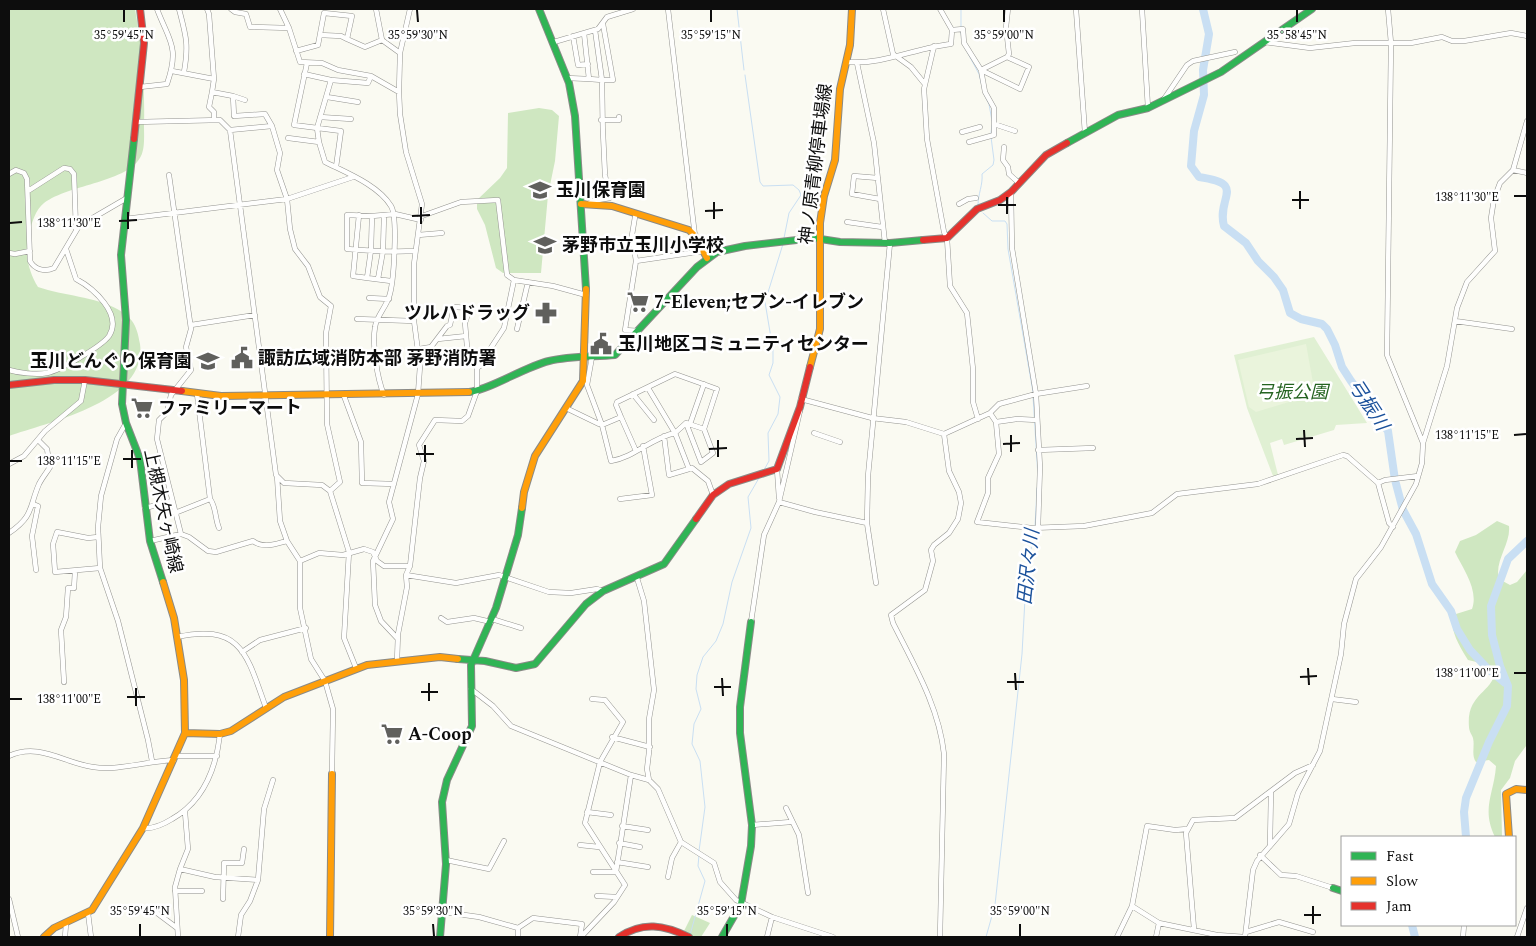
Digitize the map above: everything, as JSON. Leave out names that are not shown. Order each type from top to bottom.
[{"type":"street","name":"上槻木矢ヶ崎線","points":[[44,937],[48,931],[88,913],[102,896],[143,828],[185,733],[187,703],[177,637],[150,540],[140,459],[126,423],[122,404],[126,339],[121,255],[144,43],[140,9]]},
{"type":"street","points":[[140,87],[167,84],[172,71],[173,43],[157,9]]},
{"type":"street","points":[[179,9],[187,36],[188,50],[184,72]]},
{"type":"street","points":[[207,9],[214,79],[209,107],[214,112],[214,120]]},
{"type":"street","points":[[231,9],[235,12],[246,14],[250,27],[290,28]]},
{"type":"street","points":[[280,9],[290,28],[300,62],[322,63],[338,70],[371,76],[399,92]]},
{"type":"street","points":[[376,9],[382,40],[400,53]]},
{"type":"street","points":[[397,638],[377,614],[373,561],[393,519],[389,502],[418,394],[419,349],[414,321],[415,251],[421,218],[421,199],[413,179],[403,138],[399,92],[400,53],[410,9]]},
{"type":"street","points":[[538,9],[554,42],[567,78],[579,146],[589,357],[587,385],[611,461],[636,451],[664,436],[675,433],[688,424],[704,384]]},
{"type":"street","points":[[567,78],[613,80],[604,24],[607,16],[633,9]]},
{"type":"street","points":[[668,9],[696,236],[707,258]]},
{"type":"street","name":"神ノ原青柳停車場線","points":[[777,469],[800,407],[820,329],[820,238],[824,196],[835,160],[840,89],[852,30],[852,9]]},
{"type":"street","points":[[883,9],[893,54],[911,67],[924,83]]},
{"type":"street","points":[[847,62],[897,57],[934,46],[951,44],[952,30],[940,9]]},
{"type":"street","points":[[1007,57],[1008,9]]},
{"type":"street","points":[[1076,9],[1085,133]]},
{"type":"street","points":[[1142,9],[1148,108]]},
{"type":"street","points":[[9,385],[54,380],[85,380],[122,383],[197,394],[344,396],[418,394],[477,391],[517,372],[550,361],[615,355],[707,258],[729,249],[820,238],[840,242],[887,243],[947,238],[977,209],[1000,200],[1011,192],[1041,158],[1118,115],[1148,108],[1221,72],[1312,9]]},
{"type":"street","points":[[1388,9],[1391,43],[1387,355],[1423,443]]},
{"type":"street","points":[[296,51],[318,45],[324,13],[352,16],[347,39]]},
{"type":"street","points":[[554,42],[595,30],[604,24]]},
{"type":"street","points":[[952,30],[961,29],[964,42],[980,70],[985,92],[994,108],[994,124],[991,136],[969,142]]},
{"type":"street","points":[[590,204],[592,201],[606,200],[611,194],[605,179],[602,80],[595,30]]},
{"type":"street","points":[[584,33],[589,79]]},
{"type":"street","points":[[1264,42],[1310,48],[1411,42],[1442,38],[1452,41],[1464,41],[1510,33],[1527,36]]},
{"type":"street","points":[[320,34],[341,36],[364,47],[382,40]]},
{"type":"street","points":[[573,36],[578,65],[588,64]]},
{"type":"street","points":[[934,46],[932,62],[924,83],[927,140],[944,232],[947,238],[950,286],[966,313],[973,369],[973,402],[978,419]]},
{"type":"street","points":[[1160,102],[1187,65],[1193,61],[1235,52]]},
{"type":"street","points":[[588,56],[598,55]]},
{"type":"street","points":[[980,70],[1007,57]]},
{"type":"street","points":[[980,70],[1020,89],[1029,67],[1007,57]]},
{"type":"street","points":[[857,62],[874,143],[882,227],[887,243],[882,311],[883,327],[874,414],[872,418],[867,522],[876,583]]},
{"type":"street","points":[[307,63],[294,125],[341,131],[336,167]]},
{"type":"street","points":[[172,71],[214,79]]},
{"type":"street","points":[[304,74],[332,80],[368,83],[371,76]]},
{"type":"street","points":[[332,80],[317,128],[325,162],[378,193],[391,205],[395,214],[395,252],[389,299],[374,326],[376,358],[384,395]]},
{"type":"street","points":[[212,92],[245,100]]},
{"type":"street","points":[[233,96],[234,116],[265,114],[272,126],[280,153],[277,170],[288,199],[290,229],[295,249],[308,266],[320,297],[331,306],[326,334],[327,424],[340,482],[330,491]]},
{"type":"street","points":[[327,97],[358,102]]},
{"type":"street","points":[[320,117],[351,120]]},
{"type":"street","points":[[602,120],[619,120],[619,117]]},
{"type":"street","points":[[136,122],[220,120],[230,130],[267,396],[278,509],[287,541],[300,560],[300,608],[306,628],[311,659],[325,681],[333,710],[330,937]]},
{"type":"street","points":[[1245,935],[1253,870],[1260,855],[1289,824],[1298,793],[1324,740],[1341,654],[1344,624],[1356,578],[1393,527],[1418,476],[1423,443],[1447,366],[1455,321],[1467,282],[1495,251],[1491,218],[1494,199],[1500,184],[1513,170],[1527,121]]},
{"type":"street","points":[[994,124],[1015,130]]},
{"type":"street","points":[[230,130],[272,126]]},
{"type":"street","points":[[962,132],[980,127]]},
{"type":"street","points":[[288,138],[320,142]]},
{"type":"street","points":[[1004,146],[1002,160],[1008,166],[1009,174],[1019,183]]},
{"type":"street","points":[[28,191],[64,168],[70,169],[74,174],[76,230]]},
{"type":"street","points":[[9,174],[16,170],[24,173],[27,179],[30,261],[33,267],[50,270],[54,268],[79,226],[127,198]]},
{"type":"street","points":[[1513,170],[1527,173]]},
{"type":"street","points":[[169,175],[191,325],[186,347],[191,370],[174,391],[167,412],[158,420],[157,439],[181,534]]},
{"type":"street","points":[[878,178],[854,176],[852,194],[880,199]]},
{"type":"street","points":[[125,219],[288,199],[353,177]]},
{"type":"street","points":[[1011,192],[1012,248],[1034,395],[1040,467],[1036,528]]},
{"type":"street","points":[[959,204],[968,199],[976,198]]},
{"type":"street","points":[[415,251],[395,252],[347,249],[347,215],[372,216],[395,214],[421,218],[461,202],[498,200],[507,275],[514,280],[553,286],[586,295]]},
{"type":"street","points":[[581,204],[612,206],[689,230],[696,236]]},
{"type":"street","points":[[378,279],[383,251],[384,215]]},
{"type":"street","points":[[359,216],[353,276],[391,280]]},
{"type":"street","points":[[367,278],[371,250],[372,216]]},
{"type":"street","points":[[635,217],[632,235],[636,260],[625,330],[639,331]]},
{"type":"street","points":[[847,222],[882,227]]},
{"type":"street","points":[[418,235],[442,233]]},
{"type":"street","points":[[9,370],[49,372],[93,349],[108,337],[112,322],[106,306],[89,287],[76,279],[66,249]]},
{"type":"street","points":[[9,253],[15,254],[30,251]]},
{"type":"street","points":[[636,260],[704,251]]},
{"type":"street","points":[[397,661],[397,638],[407,587],[406,576],[410,566],[420,478],[424,461],[419,445],[435,420],[465,420],[477,391],[476,376],[480,366],[504,328],[514,280]]},
{"type":"street","points":[[517,329],[528,282]]},
{"type":"street","points":[[369,298],[389,299]]},
{"type":"street","points":[[419,349],[432,347],[447,326],[450,325],[454,307],[470,308],[465,323],[468,358]]},
{"type":"street","points":[[191,325],[255,315]]},
{"type":"street","points":[[357,319],[414,321]]},
{"type":"street","points":[[1455,321],[1512,329]]},
{"type":"street","points":[[438,339],[466,336]]},
{"type":"street","points":[[440,937],[446,860],[443,791],[472,726],[472,660],[491,620],[506,576],[518,535],[524,492],[535,456],[556,422],[568,409],[584,381],[589,357]]},
{"type":"street","points":[[443,359],[474,358],[480,366]]},
{"type":"street","points":[[636,451],[616,405],[633,394],[676,374],[717,389],[704,429],[713,454],[701,462],[688,424]]},
{"type":"street","points":[[9,464],[24,456],[45,431],[80,401],[85,380]]},
{"type":"street","points":[[801,399],[872,418],[906,422],[944,434],[990,413],[999,404],[1034,395],[1087,386]]},
{"type":"street","points":[[648,388],[675,433],[689,469]]},
{"type":"street","points":[[197,394],[210,499],[214,504],[214,518],[219,528]]},
{"type":"street","points":[[633,394],[654,420]]},
{"type":"street","points":[[344,396],[361,442],[362,483],[394,484]]},
{"type":"street","points":[[722,937],[741,904],[746,882],[752,826],[740,733],[740,707],[751,622],[764,535],[779,502],[800,419],[800,407]]},
{"type":"street","points":[[568,409],[600,424],[621,417]]},
{"type":"street","points":[[990,413],[996,422],[999,454],[988,478],[988,493],[977,522],[1036,528],[1084,526],[1152,513],[1177,494],[1258,484],[1343,455],[1348,456],[1378,483],[1389,523],[1393,527]]},
{"type":"street","points":[[996,422],[1035,420]]},
{"type":"street","points":[[126,423],[116,440],[101,496],[98,537],[100,568],[118,621],[152,761]]},
{"type":"street","points":[[688,424],[704,429]]},
{"type":"street","points":[[814,433],[840,442]]},
{"type":"street","points":[[940,937],[943,738],[921,678],[893,623],[892,615],[925,590],[932,561],[931,550],[934,545],[949,533],[958,519],[961,503],[959,492],[949,471],[944,434]]},
{"type":"street","points":[[664,436],[669,475],[692,468],[708,481],[713,495]]},
{"type":"street","points":[[9,533],[23,523],[34,504],[40,483],[50,467],[47,449],[38,440]]},
{"type":"street","points":[[620,499],[652,495],[644,446]]},
{"type":"street","points":[[1038,450],[1093,448]]},
{"type":"street","points":[[185,733],[220,734],[231,731],[284,697],[356,668],[397,661],[440,657],[472,660],[516,668],[534,664],[586,604],[603,591],[637,578],[664,564],[713,495],[729,484],[777,469],[779,502]]},
{"type":"street","points":[[276,475],[284,483],[322,485],[330,491],[349,552],[344,638],[356,668]]},
{"type":"street","points":[[1378,483],[1402,477],[1418,476]]},
{"type":"street","points":[[175,513],[210,499]]},
{"type":"street","points":[[145,508],[172,501]]},
{"type":"street","points":[[779,502],[815,512],[867,522]]},
{"type":"street","points":[[34,504],[38,506],[32,536],[36,570]]},
{"type":"street","points":[[98,537],[88,538],[57,532],[53,544],[54,572],[100,568]]},
{"type":"street","points":[[150,540],[181,534],[189,537],[208,551],[216,552],[253,541],[258,545],[269,546],[287,541]]},
{"type":"street","points":[[300,560],[319,553],[343,555],[367,549],[384,566],[410,566]]},
{"type":"street","points":[[64,682],[61,630],[66,617],[68,588],[74,588],[75,571]]},
{"type":"street","points":[[406,576],[456,583],[480,577],[506,576],[549,592],[571,593],[597,589],[603,591]]},
{"type":"street","points":[[637,578],[644,601],[654,690],[647,769],[649,780]]},
{"type":"street","points":[[441,618],[447,622],[474,618],[491,620],[521,628]]},
{"type":"street","points":[[242,652],[260,640],[306,628]]},
{"type":"street","points":[[177,637],[197,632],[214,632],[225,636],[242,652],[250,666],[266,708]]},
{"type":"street","points":[[471,689],[493,706],[511,726],[631,775],[649,780],[658,788],[681,842],[714,863],[720,882],[741,904],[772,917],[832,937]]},
{"type":"street","points":[[1332,699],[1356,702]]},
{"type":"street","points":[[581,937],[617,897],[625,885],[584,823],[600,762],[612,737],[623,722],[605,700],[592,700]]},
{"type":"street","points":[[143,828],[148,829],[165,824],[185,812],[206,785],[217,756],[220,734]]},
{"type":"street","points":[[612,737],[650,747]]},
{"type":"street","points":[[9,756],[33,750],[97,768],[175,758],[217,756]]},
{"type":"street","points":[[1194,929],[1187,854],[1187,829],[1193,820],[1235,818],[1295,773],[1313,765]]},
{"type":"street","points":[[616,872],[631,775]]},
{"type":"street","points":[[238,937],[241,915],[250,901],[258,880],[264,809],[273,780]]},
{"type":"street","points":[[1509,836],[1506,794],[1516,788],[1527,790]]},
{"type":"street","points":[[1270,844],[1271,792]]},
{"type":"street","points":[[786,808],[791,822],[799,835],[808,893]]},
{"type":"street","points":[[178,937],[175,891],[180,869],[188,849],[185,812]]},
{"type":"street","points":[[587,812],[611,815]]},
{"type":"street","points":[[752,826],[791,822]]},
{"type":"street","points":[[622,826],[648,830]]},
{"type":"street","points":[[1117,937],[1132,906],[1147,826],[1175,830],[1187,829]]},
{"type":"street","points":[[446,860],[489,869],[504,841]]},
{"type":"street","points":[[668,877],[672,858],[681,842]]},
{"type":"street","points":[[619,844],[640,847]]},
{"type":"street","points":[[580,845],[599,847]]},
{"type":"street","points":[[223,898],[224,863],[242,863],[244,849]]},
{"type":"street","points":[[1260,855],[1281,875],[1296,876],[1341,891]]},
{"type":"street","points":[[617,862],[648,867]]},
{"type":"street","points":[[180,869],[196,875],[258,880]]},
{"type":"street","points":[[593,872],[616,872]]},
{"type":"street","points":[[175,891],[202,891]]},
{"type":"street","points":[[597,896],[617,897]]},
{"type":"street","points":[[9,899],[18,937]]},
{"type":"street","points":[[1132,906],[1159,923],[1194,929],[1207,935],[1245,935],[1279,922],[1313,932]]},
{"type":"street","points":[[1517,937],[1526,918],[1527,908]]},
{"type":"street","points":[[153,910],[166,922],[177,928]]},
{"type":"street","points":[[443,912],[479,917],[518,928],[533,918],[582,924],[581,937]]},
{"type":"street","points":[[88,913],[91,937]]},
{"type":"street","points":[[767,937],[772,917]]},
{"type":"street","points":[[1156,937],[1159,923]]},
{"type":"street","points":[[66,924],[66,937]]},
{"type":"street","points":[[619,937],[641,925],[659,924],[688,937]]},
{"type":"street","points":[[518,928],[518,937]]},
{"type":"green space","points":[[9,9],[135,9],[140,38],[144,96],[144,141],[141,156],[134,165],[124,172],[68,191],[44,203],[34,217],[27,247],[29,268],[38,287],[109,305],[128,317],[134,324],[139,338],[138,364],[128,381],[112,395],[92,407],[9,436]]},
{"type":"green space","points":[[539,108],[552,110],[559,116],[555,161],[548,195],[541,273],[503,273],[496,268],[485,225],[477,209],[477,200],[500,178],[507,168],[508,113]]},
{"type":"green space","name":"弓振公園","points":[[1314,337],[1367,423],[1336,425],[1334,430],[1284,445],[1282,439],[1270,443],[1278,475],[1273,476],[1247,408],[1234,355]]},
{"type":"green space","points":[[1306,344],[1315,394],[1256,412],[1249,407],[1238,360]]},
{"type":"green space","points":[[1497,521],[1509,526],[1508,539],[1500,559],[1499,579],[1510,585],[1517,582],[1527,570],[1526,746],[1515,761],[1510,778],[1501,790],[1502,836],[1495,836],[1489,818],[1496,766],[1489,760],[1476,762],[1473,738],[1469,727],[1471,707],[1489,685],[1495,672],[1485,664],[1468,660],[1456,637],[1453,625],[1453,619],[1456,614],[1472,609],[1474,602],[1472,587],[1455,552],[1460,541],[1476,535]]},
{"type":"green space","points":[[692,915],[710,923],[701,937],[681,937]]},
{"type":"waterway","points":[[737,9],[744,70]]},
{"type":"waterway","name":"田沢々川","points":[[961,9],[961,28]]},
{"type":"waterway","name":"弓振川","points":[[1203,9],[1209,34],[1203,70],[1204,95],[1194,131],[1191,166],[1199,177],[1214,180],[1226,188],[1227,193],[1223,216],[1224,226],[1246,243],[1258,261],[1274,277],[1283,290],[1290,313],[1301,319],[1322,324],[1327,329],[1335,345],[1342,367],[1388,431],[1395,480],[1403,510],[1416,534],[1432,584],[1451,611],[1457,629],[1470,650],[1505,683]]},
{"type":"waterway","name":"田沢々川","points":[[961,32],[962,40]]},
{"type":"waterway","name":"田沢々川","points":[[964,46],[979,74],[984,94],[989,104],[992,121]]},
{"type":"waterway","points":[[745,75],[760,182],[763,186],[793,185],[799,190],[801,195],[789,213],[784,238]]},
{"type":"waterway","name":"田沢々川","points":[[991,133],[992,125]]},
{"type":"waterway","name":"田沢々川","points":[[978,205],[982,174],[993,165],[994,160],[991,137]]},
{"type":"waterway","name":"田沢々川","points":[[983,213],[992,221],[1005,221],[1007,224],[1008,249],[1033,392]]},
{"type":"waterway","points":[[764,470],[769,461],[768,433],[778,414],[780,397],[769,375],[773,363],[773,350],[765,302],[783,244]]},
{"type":"waterway","name":"田沢々川","points":[[1033,396],[1038,477]]},
{"type":"waterway","points":[[699,851],[705,807],[700,761],[692,744],[694,724],[701,709],[696,689],[697,675],[703,657],[716,641],[723,624],[732,582],[751,528],[748,497],[759,478]]},
{"type":"waterway","name":"田沢々川","points":[[1035,527],[1037,488]]},
{"type":"waterway","name":"田沢々川","points":[[986,937],[995,905],[1022,654],[1026,580],[1034,531]]},
{"type":"waterway","name":"弓振川","points":[[1466,836],[1464,812],[1466,798],[1489,742],[1507,706],[1508,686],[1500,666],[1492,635],[1491,606],[1508,559],[1527,541]]},
{"type":"waterway","points":[[690,935],[705,881],[698,866],[699,855]]},
{"type":"waterway","name":"弓振川","points":[[1412,926],[1415,937]]},
{"type":"traffic: fast","points":[[539,9],[569,83],[575,116],[586,289]]},
{"type":"traffic: fast","points":[[1067,143],[1118,115],[1148,108],[1221,72],[1312,9]]},
{"type":"traffic: fast","points":[[134,139],[121,255],[126,320],[122,404],[126,423],[140,459],[150,541],[163,582]]},
{"type":"traffic: fast","points":[[469,392],[487,387],[549,361],[574,357],[615,355],[697,267],[717,252],[745,246],[814,238],[840,242],[890,243],[923,240]]},
{"type":"traffic: fast","points":[[440,937],[446,864],[442,802],[447,780],[472,726],[471,665],[496,608],[518,535],[522,508]]},
{"type":"traffic: fast","points":[[458,659],[485,661],[516,668],[535,664],[586,604],[603,591],[664,564],[696,519]]},
{"type":"traffic: fast","points":[[722,937],[741,904],[751,846],[752,825],[740,733],[740,707],[751,622]]},
{"type":"traffic: fast","points":[[1333,888],[1341,891]]},
{"type":"traffic: slow","points":[[810,367],[820,329],[820,223],[824,196],[835,160],[840,89],[850,45],[852,9]]},
{"type":"traffic: slow","points":[[581,204],[612,206],[689,230],[695,236],[707,258]]},
{"type":"traffic: slow","points":[[522,508],[524,492],[535,456],[583,381],[586,289]]},
{"type":"traffic: slow","points":[[182,391],[221,396],[469,392]]},
{"type":"traffic: slow","points":[[44,937],[54,928],[92,910],[143,828],[185,733],[184,680],[174,618],[163,582]]},
{"type":"traffic: slow","points":[[185,733],[220,734],[231,731],[284,697],[367,665],[440,657],[458,659]]},
{"type":"traffic: slow","points":[[330,937],[332,774]]},
{"type":"traffic: slow","points":[[1509,836],[1506,794],[1516,789],[1527,790]]},
{"type":"traffic: jam","points":[[134,139],[144,43],[140,9]]},
{"type":"traffic: jam","points":[[923,240],[947,238],[977,209],[1000,200],[1011,192],[1046,155],[1067,143]]},
{"type":"traffic: jam","points":[[696,519],[713,495],[729,484],[777,469],[800,407],[810,367]]},
{"type":"traffic: jam","points":[[9,385],[54,380],[85,380],[182,391]]},
{"type":"traffic: jam","points":[[619,937],[637,929],[654,926],[689,937]]},
{"type":"place","name":"玉川保育園","points":[[540,190]]},
{"type":"place","name":"茅野市立玉川小学校","points":[[545,245]]},
{"type":"place","name":"7-Eleven;セブン-イレブン","points":[[638,302]]},
{"type":"place","name":"ツルハドラッグ","points":[[546,313]]},
{"type":"place","name":"玉川地区コミュニティセンター","points":[[601,344]]},
{"type":"place","name":"諏訪広域消防本部 茅野消防署","points":[[242,358]]},
{"type":"place","name":"玉川どんぐり保育園","points":[[208,361]]},
{"type":"place","name":"ファミリーマート","points":[[142,408]]},
{"type":"place","name":"A-Coop","points":[[392,734]]}]
